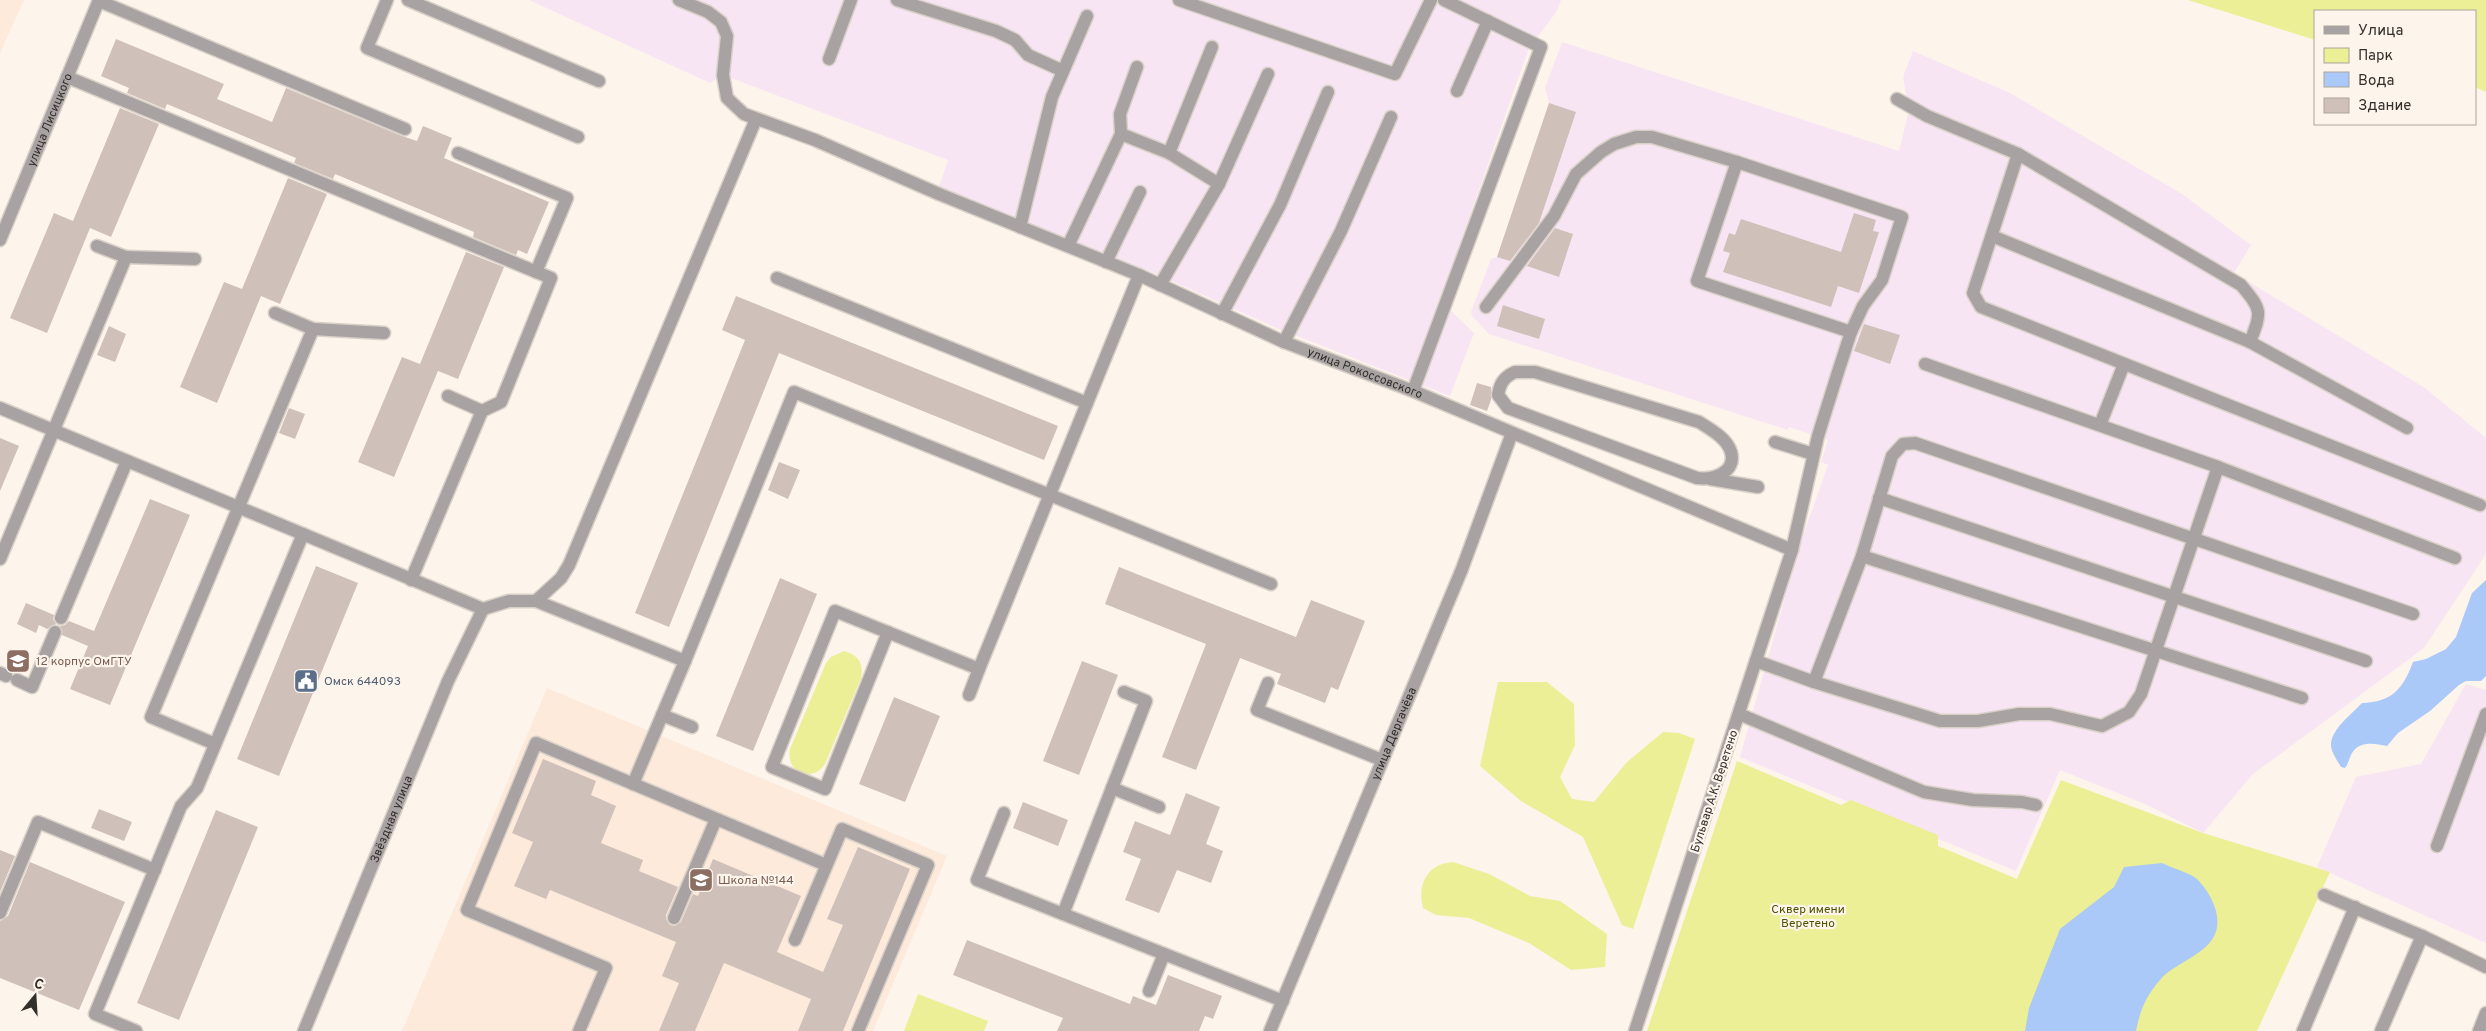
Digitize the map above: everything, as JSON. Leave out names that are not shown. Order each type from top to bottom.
[{"type":"street","points":[[99,0],[406,129]]},
{"type":"street","name":"улица Лисицкого","points":[[0,240],[99,0]]},
{"type":"street","points":[[387,0],[366,48],[578,137]]},
{"type":"street","points":[[408,0],[599,81]]},
{"type":"street","name":"улица Рокоссовского","points":[[680,0],[708,12],[721,22],[727,36],[723,75],[728,98],[744,114],[814,140],[939,194],[1139,275],[1284,342],[1413,391],[1792,550]]},
{"type":"street","points":[[829,59],[851,0]]},
{"type":"street","points":[[897,0],[996,31],[1015,40],[1028,55],[1063,72]]},
{"type":"street","points":[[1179,0],[1395,74],[1431,0]]},
{"type":"street","points":[[1413,391],[1541,47],[1444,0]]},
{"type":"street","points":[[1020,227],[1052,97],[1088,16]]},
{"type":"street","points":[[1457,91],[1488,21]]},
{"type":"street","points":[[1169,153],[1212,48]]},
{"type":"street","points":[[1068,246],[1121,134],[1120,114],[1137,67]]},
{"type":"street","points":[[1160,285],[1219,184],[1268,74]]},
{"type":"street","points":[[68,77],[551,278],[501,402],[482,411],[412,580]]},
{"type":"street","points":[[1222,314],[1280,204],[1328,92]]},
{"type":"street","points":[[1896,99],[1927,116],[2018,154],[2241,285],[2257,304],[2260,318],[2250,342]]},
{"type":"street","points":[[1284,342],[1341,231],[1391,116]]},
{"type":"street","points":[[536,601],[561,578],[569,565],[756,119]]},
{"type":"street","points":[[1121,134],[1169,153],[1219,184]]},
{"type":"street","points":[[1486,307],[1554,216],[1576,174],[1601,152],[1614,144],[1636,137],[1652,137],[1736,162],[1697,281],[1851,332]]},
{"type":"street","points":[[458,153],[567,198],[536,272]]},
{"type":"street","points":[[2018,154],[1973,293],[1981,307],[2480,504]]},
{"type":"street","name":"Бульвар А.К. Веретено","points":[[1635,1031],[1792,550],[1813,454],[1851,332],[1863,306],[1882,280],[1902,217],[1736,162]]},
{"type":"street","points":[[1106,262],[1140,192]]},
{"type":"street","points":[[1992,236],[2250,342],[2407,428]]},
{"type":"street","points":[[98,246],[126,257],[195,259]]},
{"type":"street","points":[[0,559],[126,257]]},
{"type":"street","points":[[969,696],[1139,275]]},
{"type":"street","points":[[777,278],[1087,403]]},
{"type":"street","points":[[275,313],[313,329],[384,333]]},
{"type":"street","points":[[215,744],[151,717],[313,329]]},
{"type":"street","points":[[1925,364],[2218,467],[2455,558]]},
{"type":"street","points":[[2100,426],[2124,364]]},
{"type":"street","points":[[1710,479],[1722,474],[1730,465],[1732,453],[1716,433],[1699,422],[1535,372],[1515,372],[1506,376],[1500,384],[1498,395],[1508,408],[1697,478],[1758,487]]},
{"type":"street","points":[[633,784],[685,662],[794,392],[1271,584]]},
{"type":"street","points":[[448,396],[482,411]]},
{"type":"street","points":[[0,408],[483,609],[509,601],[536,601],[685,662]]},
{"type":"street","name":"улица Дергачёва","points":[[1270,1031],[1462,569],[1506,431],[1508,408]]},
{"type":"street","points":[[1775,442],[1813,454]]},
{"type":"street","points":[[1814,682],[1862,556],[1892,456],[1903,444],[1915,443],[2414,614]]},
{"type":"street","points":[[61,618],[127,461]]},
{"type":"street","points":[[1756,661],[1814,682],[1940,720],[1978,722],[2019,714],[2050,714],[2102,726],[2129,712],[2141,694],[2218,467]]},
{"type":"street","points":[[1880,498],[2366,661]]},
{"type":"street","points":[[136,1031],[96,1014],[181,806],[197,788],[303,534]]},
{"type":"street","points":[[1862,556],[2302,698]]},
{"type":"street","name":"Звёздная улица","points":[[304,1031],[448,681],[483,609]]},
{"type":"street","points":[[888,632],[825,789],[772,768],[835,611],[888,632],[979,670]]},
{"type":"street","points":[[7,676],[32,687],[55,632]]},
{"type":"street","points":[[1268,683],[1257,710],[1382,760]]},
{"type":"street","points":[[1062,914],[1146,702],[1124,692]]},
{"type":"street","points":[[1739,714],[1924,792],[1973,800],[2022,802],[2036,805]]},
{"type":"street","points":[[2437,846],[2486,714]]},
{"type":"street","points":[[662,715],[692,727]]},
{"type":"street","points":[[579,1031],[606,968],[466,910],[536,743],[826,865]]},
{"type":"street","points":[[1112,788],[1159,807]]},
{"type":"street","points":[[1004,813],[978,880],[1283,1001]]},
{"type":"street","points":[[674,918],[716,819]]},
{"type":"street","points":[[0,913],[38,822],[155,870]]},
{"type":"street","points":[[795,940],[842,829],[928,865],[858,1031]]},
{"type":"street","points":[[2324,895],[2422,936],[2486,967]]},
{"type":"street","points":[[2303,1031],[2355,907]]},
{"type":"street","points":[[2381,1031],[2422,936]]},
{"type":"street","points":[[1149,991],[1164,954]]},
{"type":"street","points":[[2478,1031],[2486,1013]]},
{"type":"shaded area","points":[[0,0],[24,0],[0,53]]},
{"type":"shaded area","points":[[529,0],[1561,0],[1557,11],[1529,48],[1440,300],[1474,333],[1450,396],[1274,327],[1152,272],[939,187],[948,160],[723,75],[710,83]]},
{"type":"shaded area","points":[[1562,42],[1899,151],[1909,110],[1903,77],[1913,51],[2010,93],[2182,194],[2251,245],[2234,273],[2425,388],[2486,438],[2486,554],[2424,648],[2253,774],[2203,833],[2145,804],[2060,770],[2016,871],[1740,757],[1800,544],[1828,465],[1821,462],[1828,440],[1789,427],[1788,430],[1489,334],[1473,317],[1471,312],[1491,259],[1497,257],[1549,103],[1545,88]]},
{"type":"shaded area","points":[[2466,684],[2486,690],[2486,943],[2317,867],[2356,777],[2421,764]]},
{"type":"shaded area","name":"Школа №144","points":[[547,688],[947,856],[873,1031],[402,1031]]},
{"type":"green space","points":[[2188,0],[2486,0],[2486,92],[2476,87],[2476,10],[2314,10],[2314,40]]},
{"type":"green space","points":[[844,651],[859,660],[862,668],[861,678],[825,764],[820,770],[813,773],[801,773],[792,764],[790,749],[826,663],[831,657]]},
{"type":"green space","points":[[1498,682],[1547,682],[1574,704],[1575,745],[1560,777],[1572,799],[1594,802],[1627,762],[1663,732],[1679,733],[1695,739],[1633,929],[1622,925],[1583,837],[1521,801],[1480,766]]},
{"type":"green space","name":"Сквер имени Веретено","points":[[1737,761],[1841,805],[1851,800],[1938,835],[1938,846],[2017,879],[2061,780],[2203,833],[2330,872],[2257,1031],[1647,1031]]},
{"type":"green space","points":[[1453,862],[1489,874],[1530,896],[1560,901],[1607,934],[1605,967],[1571,970],[1529,943],[1469,918],[1436,915],[1423,908],[1421,891],[1426,877],[1436,867]]},
{"type":"green space","points":[[918,994],[988,1021],[984,1031],[904,1031]]},
{"type":"water","points":[[2486,580],[2486,676],[2481,681],[2466,681],[2459,685],[2430,711],[2398,733],[2387,746],[2368,744],[2359,746],[2352,753],[2345,768],[2341,767],[2331,748],[2334,733],[2362,703],[2381,700],[2395,692],[2405,680],[2413,662],[2426,659],[2446,649],[2456,637],[2472,593]]},
{"type":"water","points":[[2162,863],[2197,879],[2208,892],[2217,917],[2215,933],[2211,941],[2200,952],[2171,970],[2160,980],[2144,1004],[2136,1031],[2025,1031],[2029,1008],[2060,929],[2114,887],[2124,867]]},
{"type":"building","points":[[116,39],[224,84],[217,99],[272,122],[286,88],[417,141],[423,126],[452,138],[444,158],[549,202],[527,254],[518,250],[516,255],[473,237],[474,232],[335,174],[333,179],[294,163],[296,158],[167,104],[165,109],[127,93],[129,88],[101,76]]},
{"type":"building","points":[[1549,103],[1576,112],[1539,223],[1510,261],[1497,257]]},
{"type":"building","points":[[120,108],[159,124],[111,237],[90,228],[47,333],[10,318],[54,213],[73,221]]},
{"type":"building","points":[[288,178],[327,194],[280,304],[261,296],[217,403],[180,387],[224,282],[242,289]]},
{"type":"building","points":[[1854,213],[1876,220],[1873,231],[1879,232],[1859,293],[1838,286],[1831,307],[1723,272],[1730,253],[1723,251],[1729,233],[1735,235],[1741,219],[1841,252]]},
{"type":"building","points":[[1555,228],[1573,234],[1559,277],[1527,266]]},
{"type":"building","points":[[466,252],[504,267],[458,379],[438,371],[394,477],[358,462],[402,357],[420,364]]},
{"type":"building","points":[[736,296],[1058,426],[1044,460],[779,353],[669,627],[635,613],[745,340],[722,330]]},
{"type":"building","points":[[1503,305],[1545,319],[1539,339],[1497,326]]},
{"type":"building","points":[[1864,324],[1900,335],[1890,364],[1854,351]]},
{"type":"building","points":[[109,326],[126,334],[115,362],[97,355]]},
{"type":"building","points":[[1477,383],[1491,387],[1491,400],[1487,411],[1470,405]]},
{"type":"building","points":[[289,408],[305,414],[295,439],[279,433]]},
{"type":"building","points":[[0,438],[19,446],[0,491]]},
{"type":"building","points":[[779,462],[800,470],[788,499],[768,490]]},
{"type":"building","points":[[150,499],[190,515],[110,705],[70,689],[88,646],[62,635],[60,626],[65,625],[69,621],[94,631]]},
{"type":"building","points":[[316,566],[358,583],[279,776],[237,759]]},
{"type":"building","points":[[1119,567],[1296,637],[1311,600],[1365,621],[1338,690],[1331,687],[1325,703],[1277,684],[1281,674],[1240,658],[1196,770],[1162,757],[1206,644],[1105,604]]},
{"type":"building","points":[[780,578],[817,594],[753,751],[716,736]]},
{"type":"building","points":[[26,603],[54,615],[53,619],[56,624],[47,629],[39,625],[36,633],[17,624]]},
{"type":"building","points":[[1082,661],[1118,675],[1079,775],[1043,761]]},
{"type":"building","points":[[894,697],[940,716],[905,802],[859,784]]},
{"type":"building","points":[[543,759],[596,781],[591,795],[616,806],[601,843],[643,860],[639,871],[678,887],[666,915],[670,925],[675,926],[681,922],[693,894],[698,896],[713,859],[801,896],[777,952],[823,972],[843,925],[827,919],[858,847],[910,869],[843,1031],[798,1031],[811,999],[724,963],[695,1031],[659,1031],[679,983],[662,976],[676,942],[550,890],[546,899],[514,886],[533,842],[512,833]]},
{"type":"building","points":[[1186,793],[1220,807],[1206,844],[1223,851],[1211,883],[1177,870],[1159,913],[1125,900],[1141,859],[1123,852],[1135,821],[1170,835]]},
{"type":"building","points":[[1023,802],[1068,820],[1058,846],[1013,828]]},
{"type":"building","points":[[99,809],[132,822],[124,841],[91,828]]},
{"type":"building","points":[[216,810],[258,827],[179,1020],[137,1003]]},
{"type":"building","points":[[0,850],[15,856],[0,892]]},
{"type":"building","points":[[30,862],[125,902],[79,1010],[0,978],[0,921],[8,916]]},
{"type":"building","points":[[967,940],[1130,1004],[1133,996],[1156,1005],[1168,975],[1222,996],[1213,1019],[1205,1016],[1199,1031],[1057,1031],[1063,1018],[953,975]]},
{"type":"place","name":"12 корпус ОмГТУ","points":[[18,661]]},
{"type":"place","name":"Омск 644093","points":[[306,681]]},
{"type":"place","name":"Школа №144","points":[[701,880]]}]
